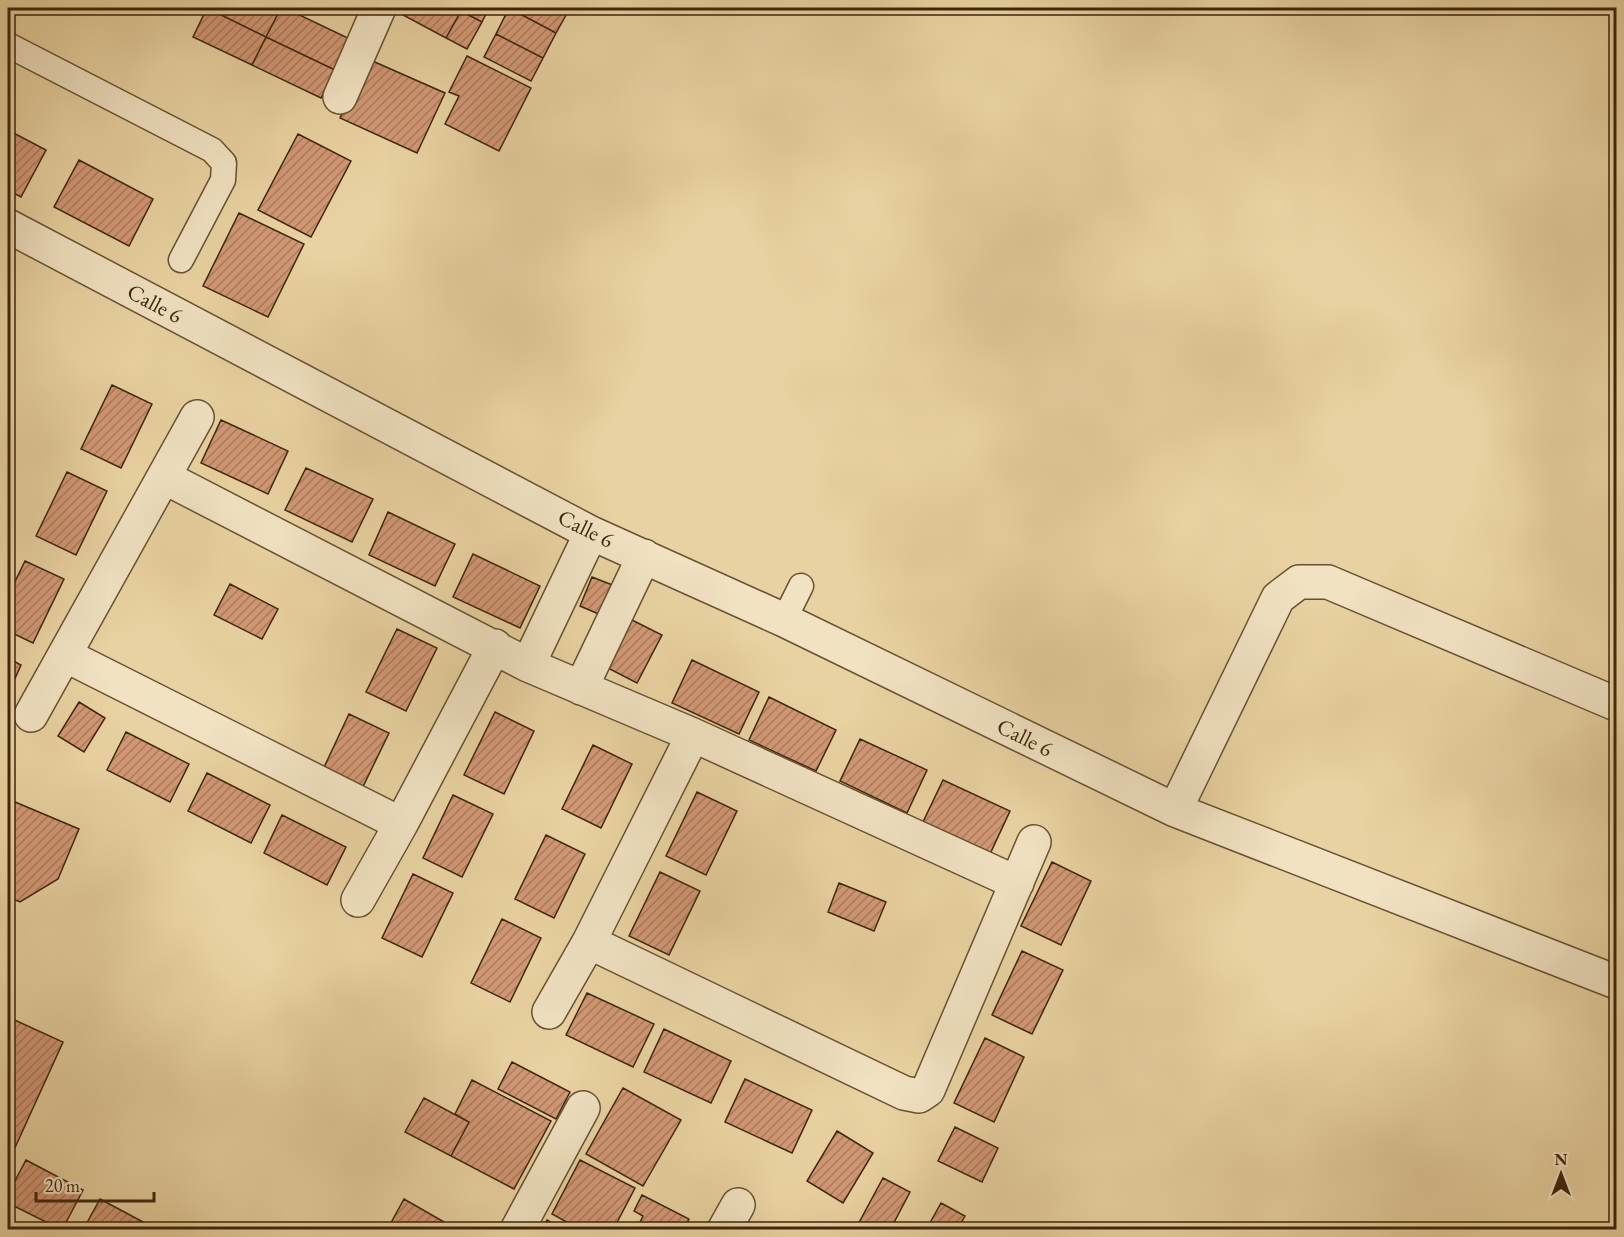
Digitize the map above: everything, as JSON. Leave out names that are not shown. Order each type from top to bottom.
[{"type":"street","points":[[340,97],[379,8]]},
{"type":"street","name":"Calle 6","points":[[8,226],[591,533],[784,620],[1175,810],[1617,982]]},
{"type":"street","points":[[31,715],[197,417]]},
{"type":"street","points":[[164,477],[528,665],[693,735],[1017,883]]},
{"type":"street","points":[[528,665],[591,533]]},
{"type":"street","points":[[581,688],[644,556]]},
{"type":"street","points":[[1175,810],[1278,598],[1299,582],[1328,582],[1617,704]]},
{"type":"street","points":[[357,900],[401,824],[495,646]]},
{"type":"street","points":[[65,655],[401,824]]},
{"type":"street","points":[[549,1012],[589,942],[693,735]]},
{"type":"street","points":[[589,942],[904,1093],[919,1096],[928,1090],[1034,842]]},
{"type":"street","points":[[517,1230],[583,1108]]},
{"type":"lane","points":[[8,45],[212,150],[224,163],[223,180],[181,260]]},
{"type":"lane","points":[[784,620],[801,586]]},
{"type":"building","points":[[207,8],[266,37],[252,65],[193,37]]},
{"type":"building","points":[[225,8],[281,8],[266,37],[221,15]]},
{"type":"building","points":[[281,8],[350,39],[335,70],[266,37]]},
{"type":"building","points":[[407,8],[454,8],[461,11],[446,38],[403,15]]},
{"type":"building","points":[[462,8],[489,8],[482,22],[461,11]]},
{"type":"building","points":[[509,8],[570,8],[556,33]]},
{"type":"building","points":[[509,8],[556,33],[543,58],[496,34]]},
{"type":"building","points":[[461,11],[482,22],[467,49],[446,38]]},
{"type":"building","points":[[496,34],[543,58],[531,81],[484,57]]},
{"type":"building","points":[[266,37],[335,70],[321,98],[252,65]]},
{"type":"building","points":[[467,56],[531,88],[499,151],[445,124],[459,96],[449,92]]},
{"type":"building","points":[[368,59],[445,93],[417,153],[340,118]]},
{"type":"building","points":[[8,130],[46,150],[21,197],[8,190]]},
{"type":"building","points":[[298,134],[351,161],[311,237],[258,210]]},
{"type":"building","points":[[79,160],[153,199],[129,246],[54,207]]},
{"type":"building","points":[[239,213],[304,244],[268,317],[203,286]]},
{"type":"building","points":[[112,385],[152,404],[121,468],[81,449]]},
{"type":"building","points":[[221,420],[288,451],[268,494],[201,463]]},
{"type":"building","points":[[306,468],[373,499],[352,542],[285,510]]},
{"type":"building","points":[[67,472],[107,491],[76,555],[36,536]]},
{"type":"building","points":[[388,512],[455,544],[435,586],[369,555]]},
{"type":"building","points":[[473,554],[540,586],[520,628],[453,597]]},
{"type":"building","points":[[25,561],[64,579],[33,643],[8,631],[8,596]]},
{"type":"building","points":[[592,577],[620,588],[608,618],[580,606]]},
{"type":"building","points":[[230,584],[278,609],[262,639],[214,615]]},
{"type":"building","points":[[624,616],[662,635],[637,683],[600,664]]},
{"type":"building","points":[[397,629],[437,648],[406,711],[366,692]]},
{"type":"building","points":[[8,658],[21,665],[8,694]]},
{"type":"building","points":[[692,660],[759,692],[739,734],[672,703]]},
{"type":"building","points":[[769,697],[836,730],[816,771],[749,740]]},
{"type":"building","points":[[79,702],[105,718],[84,752],[58,736]]},
{"type":"building","points":[[495,712],[534,731],[504,794],[464,775]]},
{"type":"building","points":[[349,714],[389,733],[358,797],[319,778]]},
{"type":"building","points":[[126,732],[189,764],[170,802],[107,770]]},
{"type":"building","points":[[860,739],[927,770],[907,813],[840,781]]},
{"type":"building","points":[[593,745],[632,764],[601,828],[562,809]]},
{"type":"building","points":[[207,773],[270,805],[251,843],[188,811]]},
{"type":"building","points":[[943,780],[1010,811],[990,854],[923,822]]},
{"type":"building","points":[[697,792],[737,811],[706,875],[666,856]]},
{"type":"building","points":[[453,795],[493,814],[462,877],[423,858]]},
{"type":"building","points":[[8,799],[79,829],[58,879],[20,902],[8,897]]},
{"type":"building","points":[[282,815],[346,847],[327,885],[264,853]]},
{"type":"building","points":[[546,835],[585,854],[554,918],[515,899]]},
{"type":"building","points":[[1052,862],[1091,881],[1061,945],[1021,926]]},
{"type":"building","points":[[660,872],[700,891],[669,955],[629,936]]},
{"type":"building","points":[[413,874],[453,893],[422,957],[382,938]]},
{"type":"building","points":[[839,883],[886,902],[874,931],[828,912]]},
{"type":"building","points":[[502,919],[541,938],[510,1002],[471,983]]},
{"type":"building","points":[[1022,951],[1063,970],[1032,1034],[992,1015]]},
{"type":"building","points":[[587,993],[654,1024],[633,1067],[566,1035]]},
{"type":"building","points":[[8,1017],[63,1042],[8,1163]]},
{"type":"building","points":[[664,1029],[731,1061],[711,1103],[644,1072]]},
{"type":"building","points":[[985,1038],[1024,1057],[994,1122],[954,1103]]},
{"type":"building","points":[[512,1062],[570,1092],[556,1119],[498,1089]]},
{"type":"building","points":[[745,1079],[812,1110],[792,1153],[725,1122]]},
{"type":"building","points":[[472,1080],[551,1121],[514,1189],[451,1156],[469,1122],[455,1114]]},
{"type":"building","points":[[623,1088],[681,1120],[643,1186],[586,1154]]},
{"type":"building","points":[[424,1098],[469,1122],[451,1156],[405,1132]]},
{"type":"building","points":[[955,1127],[998,1148],[982,1182],[938,1161]]},
{"type":"building","points":[[837,1131],[873,1153],[843,1203],[807,1181]]},
{"type":"building","points":[[26,1160],[83,1190],[62,1230],[8,1203],[8,1194]]},
{"type":"building","points":[[580,1160],[635,1188],[613,1230],[581,1230],[552,1214]]},
{"type":"building","points":[[883,1178],[910,1192],[890,1230],[855,1230]]},
{"type":"building","points":[[642,1195],[689,1219],[684,1230],[636,1230],[643,1216],[634,1211]]},
{"type":"building","points":[[100,1199],[158,1230],[83,1230]]},
{"type":"building","points":[[404,1199],[458,1230],[387,1230]]},
{"type":"building","points":[[941,1203],[965,1216],[957,1230],[926,1230]]},
{"type":"building","points":[[547,1220],[564,1230],[542,1230]]},
{"type":"building","points":[[745,1220],[760,1230],[739,1230]]}]
